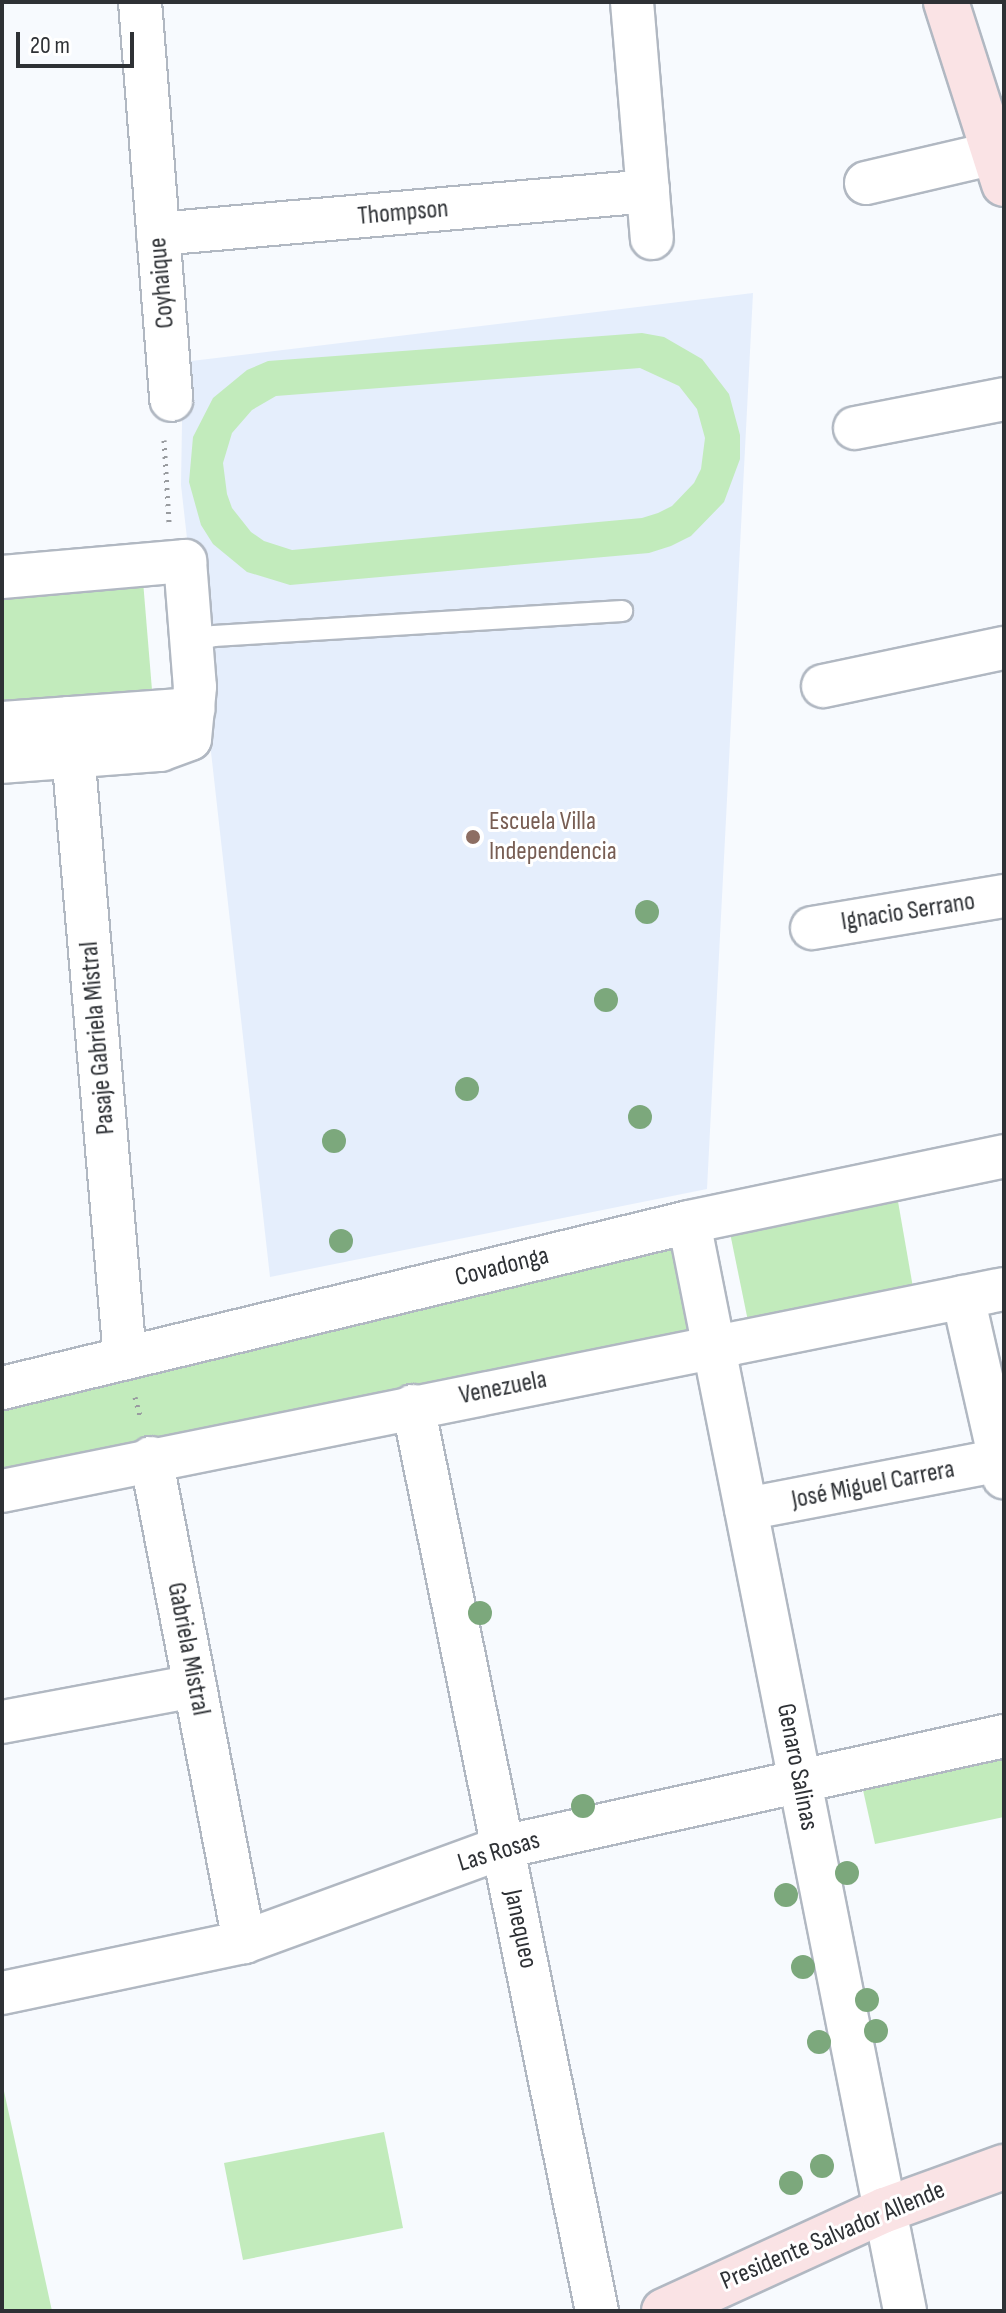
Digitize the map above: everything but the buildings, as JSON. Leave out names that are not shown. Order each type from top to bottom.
[{"type":"main road","points":[[946,2],[1001,163]]},
{"type":"main road","name":"Presidente Salvador Allende","points":[[664,2311],[885,2210],[1004,2167]]},
{"type":"street","name":"Coyhaique","points":[[140,2],[171,400]]},
{"type":"street","points":[[632,2],[652,238]]},
{"type":"street","points":[[866,183],[1001,163]]},
{"type":"street","name":"Thompson","points":[[158,234],[648,191]]},
{"type":"street","points":[[855,428],[1004,399]]},
{"type":"street","points":[[2,577],[185,561],[193,641],[190,739],[160,750],[2,723]]},
{"type":"street","points":[[823,686],[1004,648]]},
{"type":"street","points":[[2,762],[72,737]]},
{"type":"street","name":"Pasaje Gabriela Mistral","points":[[72,737],[125,1358]]},
{"type":"street","name":"Ignacio Serrano","points":[[812,928],[1004,896]]},
{"type":"street","name":"Covadonga","points":[[2,1388],[689,1222],[1004,1156]]},
{"type":"street","name":"Genaro Salinas","points":[[689,1222],[905,2311]]},
{"type":"street","name":"Venezuela","points":[[2,1491],[151,1458],[1004,1289]]},
{"type":"street","points":[[963,1297],[1002,1468]]},
{"type":"street","name":"Janequeo","points":[[413,1406],[597,2311]]},
{"type":"street","name":"Gabriela Mistral","points":[[151,1458],[244,1942]]},
{"type":"street","name":"José Miguel Carrera","points":[[746,1509],[1002,1468]]},
{"type":"street","points":[[2,1722],[195,1686]]},
{"type":"street","name":"Las Rosas","points":[[2,1993],[244,1942],[503,1847],[1004,1736]]},
{"type":"lane","points":[[193,641],[214,636],[622,611]]},
{"type":"path","points":[[171,400],[164,436],[169,524],[185,561]]},
{"type":"path","points":[[125,1358],[151,1458]]},
{"type":"shaded area","name":"Escuela Villa Independencia","points":[[753,293],[707,1189],[270,1277],[181,485],[183,362]]},
{"type":"green space","points":[[642,333],[664,337],[702,359],[729,394],[740,435],[740,459],[724,502],[691,536],[649,553],[290,585],[247,572],[213,544],[201,525],[189,482],[193,437],[213,398],[247,370],[268,361]],"holes":[[[640,368],[679,386],[697,409],[705,438],[701,469],[694,483],[672,506],[642,518],[292,550],[264,541],[251,532],[232,508],[227,494],[223,463],[232,433],[252,410],[276,396]]]},
{"type":"green space","points":[[143,581],[152,690],[2,704],[2,594]]},
{"type":"green space","points":[[896,1190],[915,1299],[750,1331],[728,1223]]},
{"type":"green space","points":[[668,1231],[691,1340],[2,1479],[2,1370],[120,1337]]},
{"type":"green space","points":[[1004,1751],[1004,1817],[875,1844],[861,1781]]},
{"type":"green space","points":[[2,2082],[52,2311],[2,2311]]},
{"type":"green space","points":[[384,2132],[403,2228],[243,2260],[224,2163]]},
{"type":"place","name":"Escuela Villa Independencia","points":[[473,837]]}]
